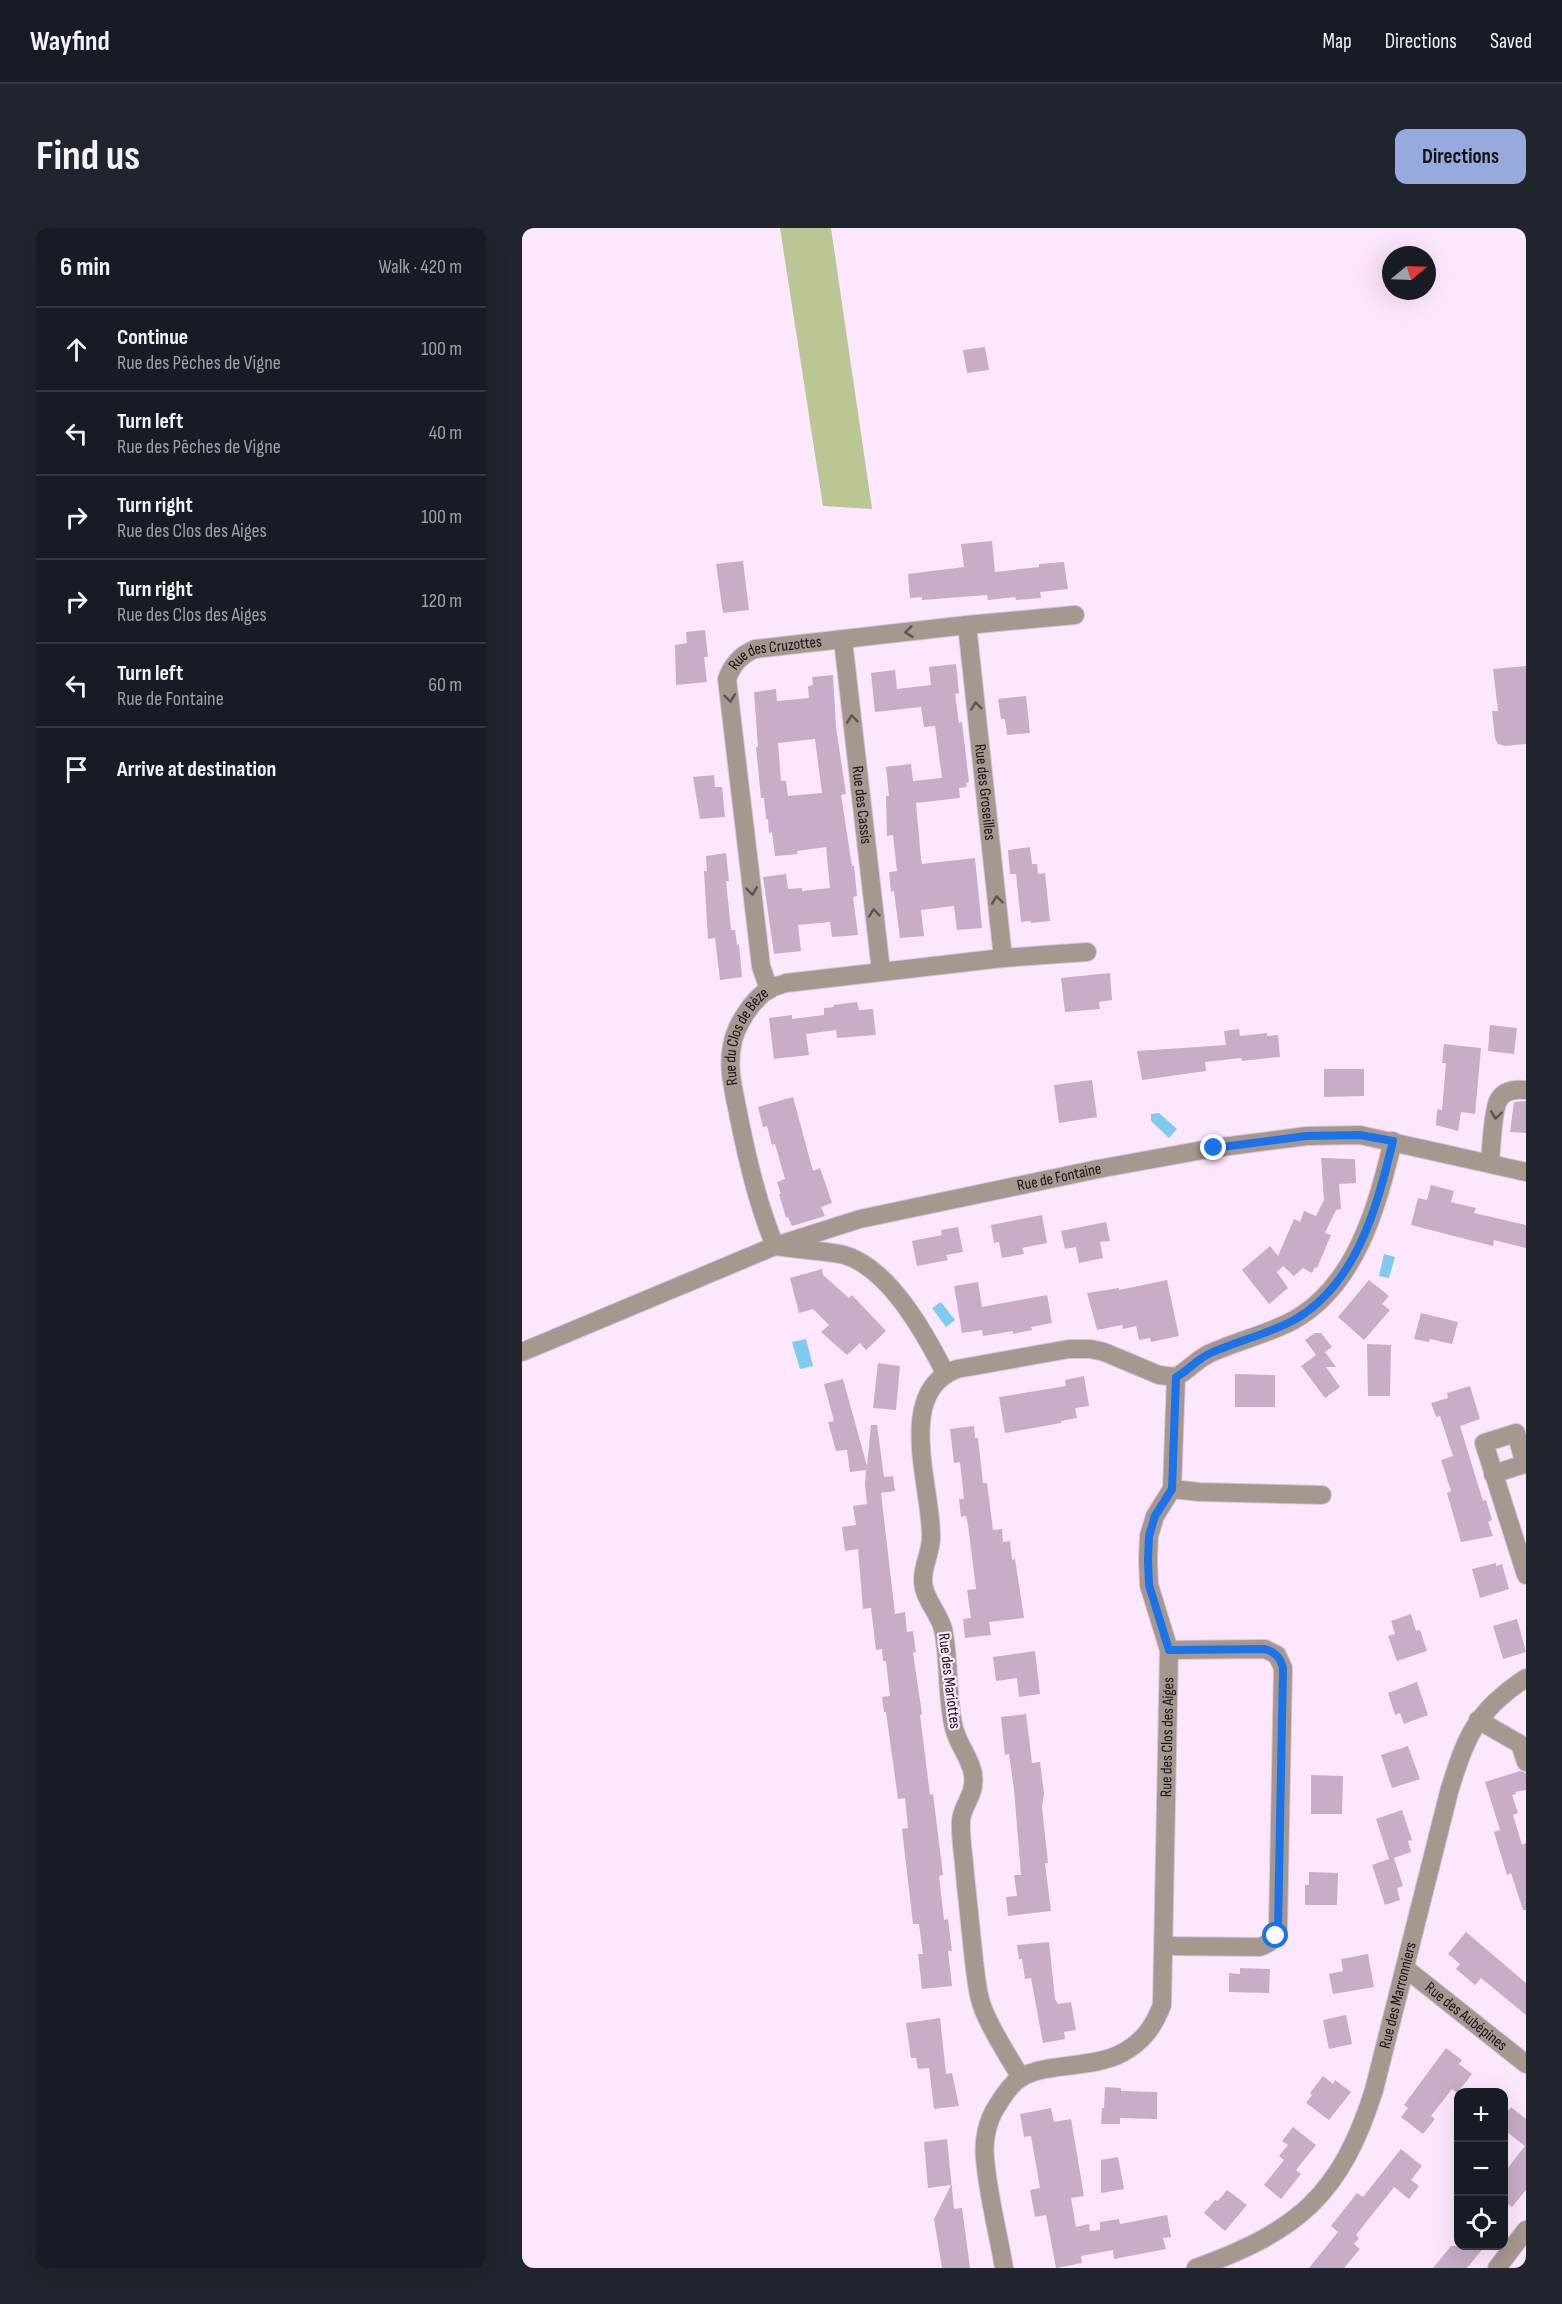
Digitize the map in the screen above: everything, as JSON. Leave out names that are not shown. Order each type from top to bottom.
[{"type":"street","name":"Rue des Cruzottes","points":[[769,990],[761,966],[727,679],[730,670],[740,657],[755,650],[967,625],[1075,615]]},
{"type":"street","name":"Rue des Groseilles","points":[[967,625],[1003,958]]},
{"type":"street","name":"Rue des Cassis","points":[[843,640],[881,971]]},
{"type":"street","name":"Rue du Clos de Bèze","points":[[775,1246],[764,1220],[751,1174],[730,1064],[735,1033],[753,1005],[769,990],[786,983],[1003,958],[1087,952]]},
{"type":"street","points":[[1490,1162],[1498,1101],[1505,1093],[1514,1089],[1526,1090]]},
{"type":"street","name":"Rue de Fontaine","points":[[522,1352],[775,1246],[881,1213],[1214,1148],[1306,1136],[1360,1135],[1490,1162],[1526,1172]]},
{"type":"street","points":[[775,1246],[841,1254],[861,1262],[877,1275],[904,1305],[927,1339],[945,1373],[1069,1349],[1091,1349],[1104,1352],[1159,1375],[1176,1377],[1212,1352],[1260,1336],[1296,1318],[1328,1292],[1343,1274],[1363,1240],[1383,1183],[1393,1141]]},
{"type":"street","name":"Rue des Mariottes","points":[[945,1373],[925,1402],[921,1420],[920,1437],[931,1540],[922,1575],[924,1591],[943,1628],[950,1714],[954,1731],[969,1761],[973,1775],[974,1786],[961,1820],[970,1926],[979,1992],[988,2019],[1021,2078]]},
{"type":"street","points":[[1176,1377],[1172,1489],[1199,1492],[1322,1495]]},
{"type":"street","points":[[1494,1474],[1526,1575]]},
{"type":"street","name":"Rue des Clos des Aiges","points":[[1021,2078],[1046,2070],[1111,2058],[1125,2052],[1145,2037],[1155,2023],[1162,2005],[1169,1650],[1149,1585],[1148,1560],[1149,1536],[1155,1516],[1172,1489]]},
{"type":"street","points":[[1164,1946],[1259,1947],[1272,1941],[1276,1936],[1283,1668],[1277,1655],[1265,1649],[1169,1650]]},
{"type":"street","name":"Rue des Marronniers","points":[[1201,2266],[1241,2260],[1290,2224],[1310,2207],[1333,2180],[1350,2152],[1364,2122],[1374,2091],[1461,1752],[1478,1720],[1505,1692],[1526,1678]]},
{"type":"street","points":[[1478,1720],[1520,1744],[1526,1762]]},
{"type":"street","name":"Rue des Aubépines","points":[[1405,1968],[1526,2064]]},
{"type":"street","points":[[1004,2268],[985,2159],[986,2135],[993,2112],[1004,2095],[1021,2078]]},
{"type":"street","points":[[1497,2268],[1526,2230]]},
{"type":"green space","points":[[780,228],[831,228],[872,509],[823,506]]},
{"type":"water","points":[[1159,1113],[1177,1129],[1169,1138],[1151,1121],[1151,1114]]},
{"type":"water","points":[[1384,1254],[1395,1257],[1389,1278],[1379,1276]]},
{"type":"water","points":[[941,1302],[955,1320],[946,1327],[932,1308]]},
{"type":"water","points":[[806,1339],[813,1366],[800,1369],[792,1342]]},
{"type":"building","points":[[985,347],[989,370],[967,373],[963,350]]},
{"type":"building","points":[[992,541],[995,572],[1064,562],[1068,589],[1040,592],[1041,598],[1016,600],[1015,597],[988,600],[987,595],[922,600],[922,597],[910,598],[908,574],[964,567],[961,544]]},
{"type":"building","points":[[743,561],[749,610],[723,613],[716,564]]},
{"type":"building","points":[[705,630],[708,657],[704,657],[707,682],[676,685],[675,645],[687,643],[686,632]]},
{"type":"building","points":[[956,664],[959,693],[955,694],[959,723],[962,722],[969,782],[966,783],[967,787],[959,788],[960,798],[916,803],[921,859],[922,864],[975,858],[982,928],[957,930],[954,906],[921,910],[924,936],[900,938],[894,891],[891,892],[889,872],[897,871],[893,835],[887,836],[886,796],[889,796],[886,767],[911,764],[913,781],[942,778],[935,726],[924,727],[921,707],[875,712],[871,673],[895,670],[897,689],[931,685],[929,667]]},
{"type":"building","points":[[1526,666],[1526,744],[1505,746],[1498,744],[1495,738],[1492,711],[1498,711],[1493,669]]},
{"type":"building","points":[[833,675],[836,727],[846,794],[841,795],[852,866],[854,866],[857,896],[853,897],[858,935],[832,937],[830,922],[798,925],[801,951],[774,954],[763,877],[786,874],[788,889],[802,888],[802,891],[830,888],[826,847],[797,851],[798,854],[775,856],[772,832],[769,833],[768,819],[766,819],[764,798],[761,798],[754,692],[776,689],[777,701],[809,698],[808,686],[813,685],[812,677]],"holes":[[[815,739],[822,793],[788,796],[786,781],[781,781],[778,743]]]},
{"type":"building","points":[[1026,696],[1030,733],[1007,735],[1005,719],[1001,719],[998,699]]},
{"type":"building","points":[[714,775],[715,787],[722,787],[725,817],[700,819],[693,777]]},
{"type":"building","points":[[1030,847],[1032,864],[1037,864],[1038,874],[1045,873],[1050,921],[1021,922],[1016,874],[1010,874],[1008,850]]},
{"type":"building","points":[[726,853],[729,881],[726,881],[731,930],[735,930],[737,945],[739,944],[742,977],[720,980],[715,938],[708,939],[704,871],[707,871],[706,856]]},
{"type":"building","points":[[1110,973],[1112,1000],[1099,1002],[1100,1009],[1065,1012],[1061,978]]},
{"type":"building","points":[[857,1002],[859,1010],[873,1009],[876,1035],[837,1038],[836,1030],[806,1034],[809,1055],[774,1059],[769,1018],[792,1015],[792,1019],[824,1015],[824,1008]]},
{"type":"building","points":[[1490,1025],[1517,1028],[1514,1054],[1488,1051]]},
{"type":"building","points":[[1239,1029],[1240,1036],[1267,1033],[1267,1036],[1278,1035],[1280,1057],[1205,1062],[1206,1071],[1142,1080],[1137,1051],[1226,1045],[1224,1031]]},
{"type":"building","points":[[1444,1044],[1481,1048],[1475,1114],[1461,1112],[1458,1131],[1436,1125],[1437,1109],[1442,1110],[1446,1063],[1442,1063]]},
{"type":"building","points":[[1324,1069],[1364,1069],[1364,1096],[1324,1097]]},
{"type":"building","points":[[1092,1080],[1097,1117],[1059,1123],[1054,1085]]},
{"type":"building","points":[[793,1097],[813,1171],[820,1168],[832,1203],[821,1207],[825,1216],[792,1226],[788,1217],[786,1218],[779,1194],[781,1194],[777,1182],[785,1179],[775,1144],[772,1145],[767,1126],[763,1127],[758,1107]]},
{"type":"building","points":[[1526,1101],[1526,1133],[1510,1132],[1514,1102]]},
{"type":"building","points":[[1321,1158],[1355,1159],[1356,1183],[1339,1184],[1341,1209],[1336,1210],[1325,1233],[1331,1235],[1317,1268],[1315,1267],[1312,1273],[1303,1268],[1294,1276],[1283,1266],[1277,1272],[1288,1288],[1269,1304],[1242,1270],[1270,1246],[1278,1256],[1294,1219],[1300,1222],[1304,1211],[1316,1216],[1324,1200]]},
{"type":"building","points":[[1431,1185],[1454,1191],[1451,1202],[1476,1208],[1474,1213],[1526,1225],[1526,1248],[1494,1240],[1493,1246],[1411,1225],[1418,1198],[1427,1200]]},
{"type":"building","points":[[1042,1215],[1047,1243],[1022,1248],[1024,1254],[1002,1258],[999,1242],[994,1243],[991,1225]]},
{"type":"building","points":[[1106,1222],[1110,1241],[1100,1242],[1103,1258],[1079,1263],[1076,1247],[1065,1249],[1061,1231]]},
{"type":"building","points":[[958,1227],[963,1252],[946,1255],[948,1260],[917,1266],[912,1241],[942,1235],[941,1230]]},
{"type":"building","points":[[822,1269],[823,1275],[849,1298],[852,1295],[886,1331],[866,1350],[860,1343],[847,1355],[821,1332],[829,1325],[813,1309],[799,1313],[790,1278]]},
{"type":"building","points":[[1167,1280],[1179,1336],[1151,1342],[1150,1338],[1139,1340],[1136,1326],[1123,1329],[1122,1325],[1097,1330],[1087,1293],[1119,1288],[1119,1290]]},
{"type":"building","points":[[1369,1280],[1389,1296],[1382,1304],[1390,1310],[1364,1340],[1338,1317]]},
{"type":"building","points":[[978,1282],[982,1307],[1047,1295],[1052,1323],[1031,1327],[1032,1330],[1013,1334],[1013,1331],[983,1336],[982,1330],[962,1333],[954,1286]]},
{"type":"building","points":[[1421,1313],[1458,1322],[1452,1344],[1430,1339],[1429,1342],[1414,1339]]},
{"type":"building","points":[[1315,1333],[1321,1333],[1332,1347],[1325,1352],[1336,1367],[1326,1367],[1340,1387],[1325,1398],[1300,1367],[1316,1355],[1305,1340]]},
{"type":"building","points":[[1367,1344],[1391,1345],[1390,1396],[1368,1396]]},
{"type":"building","points":[[878,1363],[900,1366],[896,1410],[873,1408]]},
{"type":"building","points":[[1235,1374],[1275,1375],[1275,1407],[1235,1407]]},
{"type":"building","points":[[1084,1376],[1089,1406],[1075,1408],[1077,1418],[1005,1433],[999,1397],[1066,1386],[1065,1380]]},
{"type":"building","points":[[843,1379],[867,1466],[871,1425],[877,1425],[884,1477],[893,1476],[895,1491],[881,1493],[895,1614],[905,1612],[907,1632],[913,1631],[916,1652],[913,1653],[922,1714],[920,1715],[943,1875],[939,1876],[944,1920],[948,1919],[952,1951],[948,1951],[952,1986],[922,1989],[918,1954],[923,1954],[919,1924],[913,1924],[902,1829],[908,1828],[905,1798],[898,1799],[882,1697],[890,1696],[886,1661],[883,1661],[882,1649],[876,1650],[871,1608],[863,1609],[858,1549],[845,1551],[842,1527],[856,1525],[853,1506],[867,1504],[866,1470],[850,1472],[847,1450],[836,1451],[828,1422],[834,1421],[824,1384]]},
{"type":"building","points":[[1470,1386],[1480,1419],[1460,1426],[1483,1501],[1486,1500],[1492,1520],[1488,1522],[1493,1536],[1461,1542],[1447,1493],[1451,1491],[1441,1460],[1453,1456],[1440,1416],[1436,1417],[1431,1403],[1448,1398],[1447,1393]]},
{"type":"building","points":[[974,1426],[975,1438],[978,1438],[983,1483],[987,1483],[993,1530],[1002,1529],[1003,1542],[1010,1541],[1024,1618],[989,1622],[991,1635],[965,1638],[963,1619],[971,1618],[967,1590],[976,1589],[968,1525],[966,1516],[961,1517],[959,1499],[964,1499],[960,1462],[954,1463],[950,1429]]},
{"type":"building","points":[[1496,1563],[1496,1566],[1502,1564],[1509,1589],[1480,1598],[1472,1569]]},
{"type":"building","points":[[1411,1614],[1416,1631],[1420,1630],[1427,1651],[1397,1661],[1388,1636],[1395,1634],[1391,1621]]},
{"type":"building","points":[[1517,1619],[1526,1652],[1503,1659],[1493,1626]]},
{"type":"building","points":[[1035,1651],[1040,1694],[1019,1697],[1017,1678],[996,1681],[993,1657]]},
{"type":"building","points":[[1417,1682],[1428,1715],[1404,1724],[1400,1713],[1395,1715],[1388,1693]]},
{"type":"building","points":[[1026,1714],[1032,1763],[1040,1762],[1044,1793],[1042,1807],[1048,1863],[1045,1863],[1051,1911],[1008,1916],[1006,1897],[1017,1896],[1014,1875],[1021,1875],[1014,1789],[1009,1754],[1005,1755],[1001,1717]]},
{"type":"building","points":[[1408,1746],[1420,1779],[1392,1788],[1381,1755]]},
{"type":"building","points":[[1520,1771],[1526,1773],[1526,1790],[1515,1792],[1516,1794],[1512,1795],[1518,1813],[1513,1815],[1522,1845],[1526,1843],[1526,1910],[1523,1910],[1511,1873],[1507,1875],[1494,1832],[1500,1830],[1485,1782]]},
{"type":"building","points":[[1311,1775],[1343,1776],[1342,1814],[1311,1814]]},
{"type":"building","points":[[1402,1810],[1412,1840],[1408,1841],[1411,1852],[1394,1858],[1403,1886],[1397,1888],[1400,1900],[1385,1905],[1372,1865],[1389,1859],[1376,1819]]},
{"type":"building","points":[[1309,1872],[1338,1873],[1337,1905],[1305,1905],[1305,1885],[1309,1885]]},
{"type":"building","points":[[1466,1932],[1526,1983],[1526,2015],[1481,1978],[1475,1985],[1456,1969],[1460,1964],[1448,1954]]},
{"type":"building","points":[[1049,1942],[1055,1999],[1058,2004],[1071,2002],[1076,2030],[1064,2032],[1065,2039],[1043,2043],[1031,1978],[1025,1979],[1017,1945]]},
{"type":"building","points":[[1368,1954],[1374,1987],[1333,1994],[1329,1974],[1343,1971],[1341,1959]]},
{"type":"building","points":[[1240,1968],[1270,1969],[1269,1993],[1229,1992],[1229,1973],[1240,1974]]},
{"type":"building","points":[[1346,2015],[1352,2044],[1329,2049],[1323,2020]]},
{"type":"building","points":[[940,2018],[946,2074],[952,2073],[959,2106],[934,2109],[929,2068],[918,2069],[916,2058],[911,2058],[906,2023]]},
{"type":"building","points":[[1446,2048],[1462,2060],[1459,2064],[1472,2074],[1461,2088],[1454,2088],[1454,2091],[1452,2089],[1431,2116],[1435,2119],[1423,2134],[1401,2117],[1408,2108],[1404,2105]]},
{"type":"building","points":[[1323,2076],[1333,2084],[1335,2080],[1351,2092],[1329,2120],[1306,2103],[1312,2095],[1310,2093]]},
{"type":"building","points":[[1105,2087],[1121,2088],[1121,2091],[1157,2092],[1157,2119],[1120,2118],[1120,2124],[1101,2124]]},
{"type":"building","points":[[1511,2107],[1526,2119],[1526,2190],[1512,2207],[1508,2204],[1508,2168],[1525,2146],[1508,2133],[1508,2111]]},
{"type":"building","points":[[1051,2108],[1054,2122],[1071,2119],[1084,2196],[1071,2198],[1076,2227],[1089,2224],[1090,2231],[1100,2230],[1100,2222],[1119,2219],[1120,2224],[1167,2215],[1171,2237],[1163,2238],[1166,2249],[1114,2259],[1113,2250],[1081,2256],[1082,2263],[1056,2268],[1046,2215],[1035,2217],[1030,2190],[1040,2188],[1031,2136],[1024,2137],[1020,2114]]},
{"type":"building","points":[[1293,2127],[1316,2145],[1296,2170],[1301,2174],[1281,2199],[1264,2185],[1284,2160],[1279,2156],[1288,2145],[1282,2141]]},
{"type":"building","points":[[947,2139],[954,2209],[962,2208],[970,2268],[942,2268],[934,2219],[951,2185],[928,2188],[924,2142]]},
{"type":"building","points":[[1401,2149],[1422,2166],[1411,2180],[1419,2186],[1409,2199],[1394,2187],[1356,2235],[1359,2238],[1354,2244],[1360,2249],[1344,2268],[1309,2268],[1338,2232],[1331,2226],[1357,2193],[1363,2197]]},
{"type":"building","points":[[1118,2157],[1124,2189],[1101,2193],[1101,2160]]},
{"type":"building","points":[[1227,2190],[1247,2205],[1225,2231],[1204,2213]]},
{"type":"building","points":[[1451,2246],[1454,2246],[1454,2250],[1482,2250],[1467,2268],[1433,2268]]},
{"type":"route","points":[[1214,1148],[1306,1136],[1360,1135],[1393,1141],[1383,1183],[1363,1240],[1343,1274],[1328,1292],[1312,1307],[1280,1327],[1212,1352],[1176,1377],[1172,1489],[1155,1516],[1149,1536],[1149,1585],[1169,1650],[1265,1649],[1272,1651],[1281,1660],[1283,1668],[1276,1936]]}]
